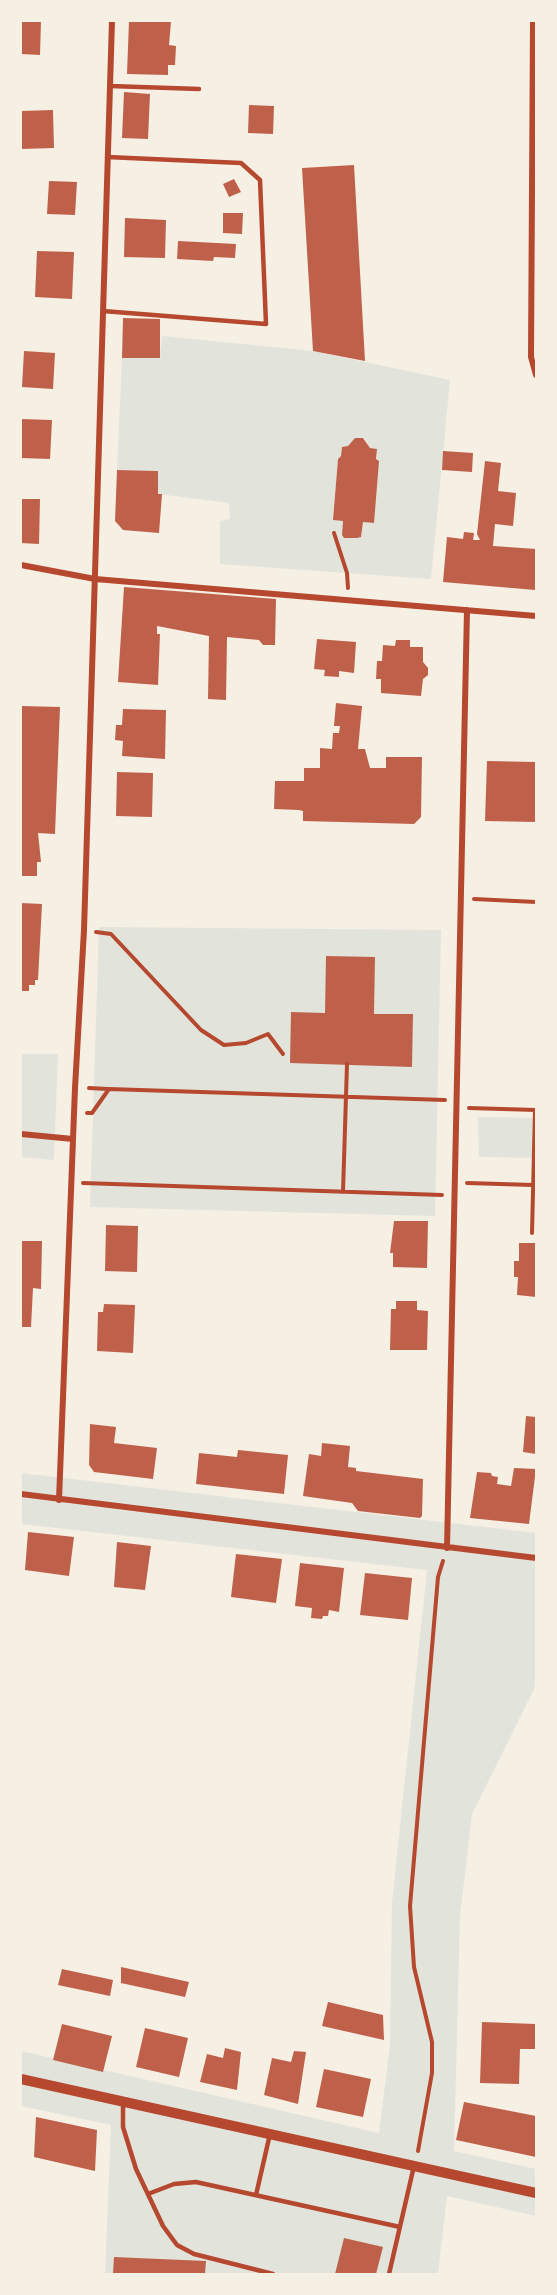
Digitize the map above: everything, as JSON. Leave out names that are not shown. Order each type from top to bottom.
[{"type":"street","points":[[59,1500],[74,1114],[84,930],[112,21]]},
{"type":"street","points":[[533,21],[534,229],[531,357],[536,375]]},
{"type":"street","points":[[21,565],[95,579],[536,616]]},
{"type":"street","points":[[447,1548],[467,610]]},
{"type":"street","points":[[21,1134],[73,1139]]},
{"type":"street","points":[[21,1494],[536,1558]]},
{"type":"street","points":[[21,2079],[536,2193]]},
{"type":"lane","points":[[110,86],[199,89]]},
{"type":"lane","points":[[103,311],[266,324],[261,180],[241,163],[107,157]]},
{"type":"lane","points":[[123,2102],[123,2127],[136,2169],[163,2226],[177,2245],[194,2254],[273,2274]]},
{"type":"lane","points":[[256,2195],[270,2134]]},
{"type":"lane","points":[[389,2274],[414,2166]]},
{"type":"lane","points":[[148,2194],[174,2184],[196,2182],[400,2227]]},
{"type":"path","points":[[334,533],[347,573],[349,600]]},
{"type":"path","points":[[461,898],[536,902]]},
{"type":"path","points":[[84,930],[111,934],[201,1030],[225,1045],[246,1043],[268,1034],[283,1054]]},
{"type":"path","points":[[343,1192],[347,1064]]},
{"type":"path","points":[[74,1114],[92,1113],[109,1089],[457,1100]]},
{"type":"path","points":[[456,1108],[535,1110],[532,1233]]},
{"type":"path","points":[[71,1183],[454,1196]]},
{"type":"path","points":[[455,1183],[533,1185]]},
{"type":"path","points":[[414,2166],[432,2073],[432,2042],[414,1967],[410,1906],[438,1577],[447,1548]]},
{"type":"shaded area","points":[[162,336],[313,351],[450,380],[431,579],[220,564],[220,521],[230,519],[229,503],[158,494],[158,471],[117,470],[122,358],[160,358]],"holes":[[[357,438],[365,439],[370,448],[377,450],[374,523],[363,522],[361,537],[344,538],[342,535],[343,521],[333,520],[338,459],[341,456],[342,447],[348,446]]]},
{"type":"shaded area","points":[[99,927],[441,930],[435,1216],[90,1207]]},
{"type":"shaded area","points":[[21,1054],[58,1054],[54,1160],[21,1157]]},
{"type":"shaded area","points":[[478,1117],[536,1118],[536,1158],[479,1157]]},
{"type":"shaded area","points":[[21,1473],[536,1533],[536,1685],[472,1814],[460,1916],[454,2151],[536,2169],[536,2216],[447,2196],[438,2274],[105,2274],[111,2125],[21,2106],[21,2051],[379,2133],[390,2045],[392,1902],[427,1570],[21,1524]]},
{"type":"building","points":[[21,21],[41,21],[40,55],[21,54]]},
{"type":"building","points":[[129,21],[171,21],[169,45],[176,46],[175,65],[168,65],[168,75],[127,74]]},
{"type":"building","points":[[124,92],[150,94],[148,139],[122,138]]},
{"type":"building","points":[[249,105],[274,106],[273,134],[248,133]]},
{"type":"building","points":[[53,110],[54,148],[21,149],[21,111]]},
{"type":"building","points":[[354,165],[365,361],[313,351],[302,168]]},
{"type":"building","points":[[234,179],[241,192],[229,197],[223,184]]},
{"type":"building","points":[[49,181],[77,182],[75,215],[47,214]]},
{"type":"building","points":[[223,213],[243,213],[242,234],[223,233]]},
{"type":"building","points":[[125,218],[166,220],[165,258],[124,257]]},
{"type":"building","points":[[178,241],[236,244],[235,258],[214,257],[213,261],[177,259]]},
{"type":"building","points":[[37,251],[74,252],[72,299],[35,297]]},
{"type":"building","points":[[123,318],[160,319],[160,358],[122,358]]},
{"type":"building","points":[[24,351],[55,353],[53,389],[22,387]]},
{"type":"building","points":[[21,419],[52,420],[50,459],[21,458]]},
{"type":"building","points":[[355,438],[363,438],[370,448],[377,449],[376,459],[379,461],[374,523],[363,522],[361,537],[344,538],[342,535],[343,521],[333,520],[338,459],[341,456],[342,447],[348,446]]},
{"type":"building","points":[[443,451],[473,453],[472,472],[442,470]]},
{"type":"building","points":[[485,461],[501,463],[498,491],[516,493],[513,526],[495,524],[493,546],[536,549],[535,590],[443,582],[447,537],[463,539],[464,532],[474,533],[473,540],[480,540],[477,534]]},
{"type":"building","points":[[117,470],[158,471],[158,494],[162,494],[159,533],[123,530],[115,521]]},
{"type":"building","points":[[21,499],[40,499],[39,544],[21,543]]},
{"type":"building","points":[[124,587],[276,599],[275,645],[263,645],[259,640],[227,637],[226,700],[208,699],[209,636],[157,626],[157,634],[160,634],[158,685],[118,682]]},
{"type":"building","points":[[317,639],[356,642],[354,673],[339,671],[339,677],[324,676],[325,670],[314,669]]},
{"type":"building","points":[[396,640],[410,640],[410,647],[423,647],[423,662],[428,668],[428,675],[423,679],[421,696],[381,693],[381,679],[376,679],[377,661],[382,661],[383,645],[395,646]]},
{"type":"building","points":[[336,703],[362,706],[358,749],[365,749],[370,768],[386,768],[386,757],[422,757],[421,817],[414,824],[303,821],[303,811],[274,809],[275,781],[304,781],[304,768],[320,768],[320,748],[332,749],[333,733],[339,733],[340,726],[334,726]]},
{"type":"building","points":[[21,706],[60,707],[55,834],[38,833],[41,862],[37,862],[37,876],[21,876]]},
{"type":"building","points":[[123,709],[166,710],[165,759],[122,756],[123,741],[115,740],[116,725],[122,725]]},
{"type":"building","points":[[487,761],[536,762],[536,822],[485,821]]},
{"type":"building","points":[[117,772],[153,773],[152,817],[116,816]]},
{"type":"building","points":[[21,903],[42,904],[38,980],[35,980],[35,985],[29,985],[29,991],[21,991]]},
{"type":"building","points":[[326,956],[375,957],[374,1014],[413,1014],[412,1067],[290,1063],[291,1012],[325,1013]]},
{"type":"building","points":[[394,1221],[428,1221],[427,1268],[393,1267],[393,1253],[390,1253]]},
{"type":"building","points":[[106,1225],[138,1226],[137,1272],[105,1271]]},
{"type":"building","points":[[21,1241],[42,1241],[41,1289],[33,1288],[31,1327],[21,1327]]},
{"type":"building","points":[[519,1243],[536,1243],[536,1297],[517,1295],[518,1277],[514,1277],[514,1261],[519,1261]]},
{"type":"building","points":[[396,1301],[417,1301],[417,1310],[428,1311],[427,1350],[390,1350],[391,1309],[396,1309]]},
{"type":"building","points":[[104,1304],[135,1305],[133,1353],[97,1351],[98,1312],[103,1312]]},
{"type":"building","points":[[526,1416],[536,1417],[536,1454],[523,1452]]},
{"type":"building","points":[[90,1424],[116,1427],[114,1443],[157,1448],[153,1479],[94,1472],[89,1465]]},
{"type":"building","points":[[322,1443],[350,1446],[348,1467],[356,1468],[356,1471],[423,1479],[422,1516],[420,1518],[358,1511],[352,1503],[303,1496],[309,1454],[321,1456]]},
{"type":"building","points":[[238,1450],[288,1455],[284,1494],[196,1484],[199,1453],[237,1457]]},
{"type":"building","points":[[514,1468],[536,1469],[529,1524],[470,1518],[477,1472],[491,1473],[492,1476],[498,1477],[497,1484],[511,1486]]},
{"type":"building","points":[[28,1532],[74,1537],[69,1576],[25,1570]]},
{"type":"building","points":[[117,1542],[151,1546],[145,1590],[114,1587]]},
{"type":"building","points":[[236,1554],[282,1559],[276,1603],[231,1597]]},
{"type":"building","points":[[300,1563],[344,1568],[339,1612],[329,1610],[328,1616],[323,1616],[322,1619],[311,1618],[312,1608],[295,1606]]},
{"type":"building","points":[[365,1573],[412,1578],[408,1620],[360,1615]]},
{"type":"building","points":[[121,1967],[189,1982],[185,1997],[121,1983]]},
{"type":"building","points":[[62,1969],[113,1980],[110,1996],[58,1985]]},
{"type":"building","points":[[328,2002],[383,2015],[384,2040],[322,2026]]},
{"type":"building","points":[[482,2022],[536,2024],[536,2049],[520,2049],[519,2084],[480,2083]]},
{"type":"building","points":[[62,2024],[112,2036],[103,2072],[53,2060]]},
{"type":"building","points":[[145,2028],[188,2038],[179,2077],[136,2067]]},
{"type":"building","points":[[225,2048],[241,2052],[237,2090],[200,2082],[207,2054],[223,2058]]},
{"type":"building","points":[[294,2051],[306,2052],[298,2104],[264,2095],[272,2058],[291,2062]]},
{"type":"building","points":[[324,2069],[371,2079],[363,2117],[316,2107]]},
{"type":"building","points":[[464,2102],[536,2116],[536,2157],[456,2140]]},
{"type":"building","points":[[36,2117],[97,2130],[95,2171],[34,2157]]},
{"type":"building","points":[[344,2238],[383,2247],[376,2274],[335,2274]]},
{"type":"building","points":[[114,2257],[206,2261],[205,2274],[113,2274]]}]
